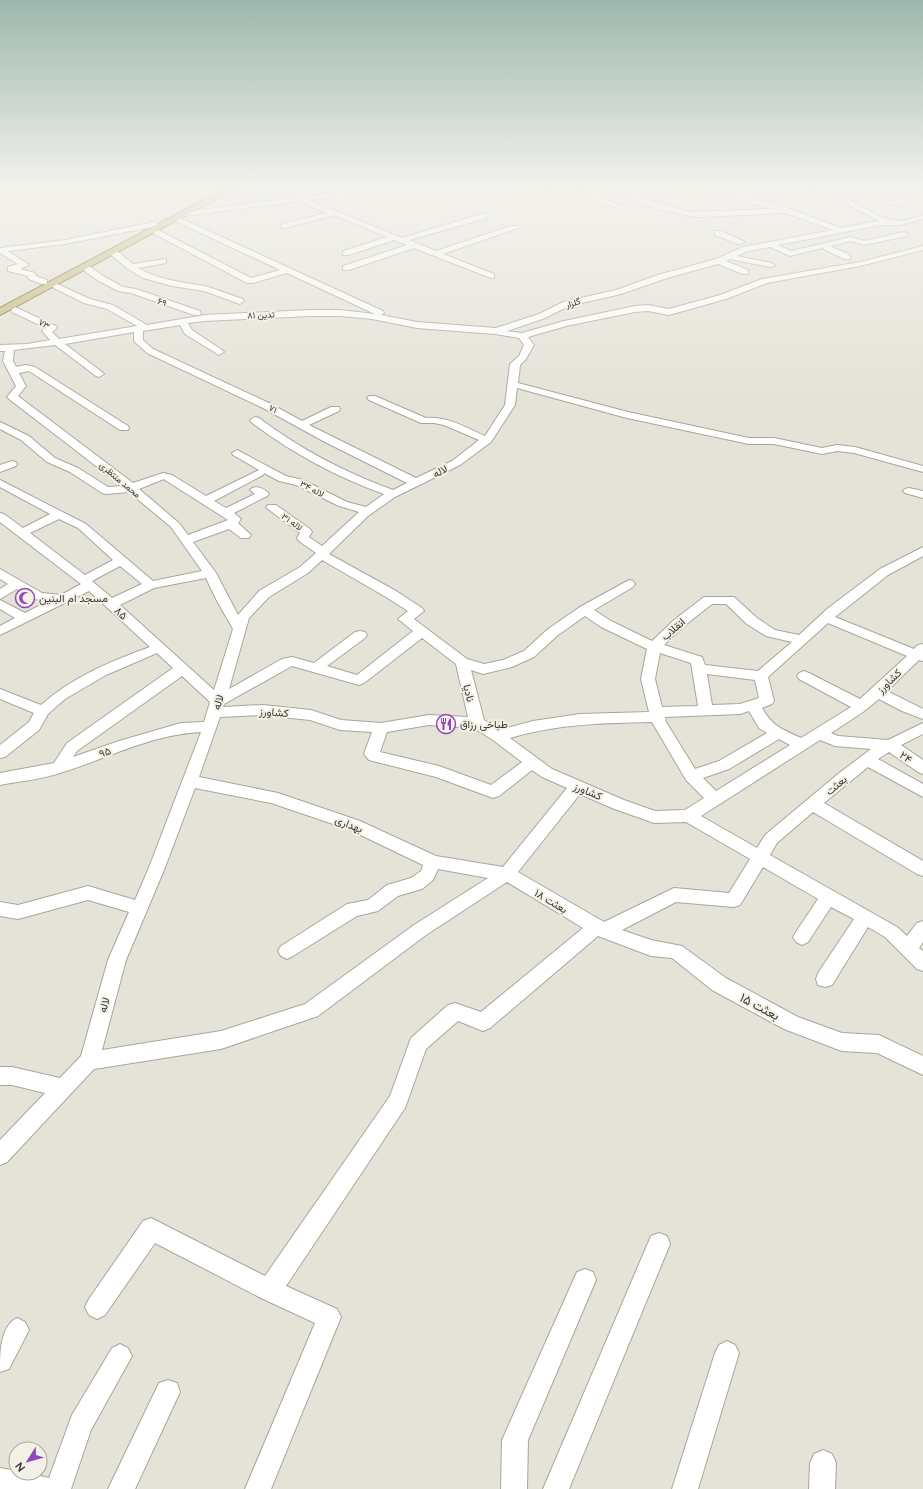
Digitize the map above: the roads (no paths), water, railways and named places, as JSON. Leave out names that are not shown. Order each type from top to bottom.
[{"type":"main road","points":[[0,312],[48,283],[95,258]]},
{"type":"main road","points":[[0,305],[101,258]]},
{"type":"street","points":[[13,258],[25,266],[11,269],[32,275],[32,277],[87,301],[110,307],[142,329]]},
{"type":"street","points":[[121,258],[146,276],[172,284],[205,289],[240,301]]},
{"type":"street","points":[[210,258],[250,281],[288,270]]},
{"type":"street","points":[[267,258],[395,321]]},
{"type":"street","points":[[346,268],[374,258]]},
{"type":"street","points":[[446,258],[491,276]]},
{"type":"street","name":"گلزار","points":[[495,331],[542,316],[566,304],[618,292],[664,276],[727,258]]},
{"type":"street","points":[[738,258],[771,265]]},
{"type":"street","points":[[522,336],[564,324],[634,309],[648,308],[670,312],[723,297],[765,281],[879,258]]},
{"type":"street","points":[[132,267],[163,261]]},
{"type":"street","points":[[719,261],[745,272]]},
{"type":"street","name":"۶۹","points":[[85,267],[113,285],[197,313]]},
{"type":"street","name":"۷۳","points":[[15,310],[53,328],[46,331],[57,342]]},
{"type":"street","name":"تدین ۸۱","points":[[5,348],[27,347],[205,318],[318,313],[372,316],[417,325],[495,331],[522,336]]},
{"type":"street","points":[[183,322],[188,332],[219,352]]},
{"type":"street","name":"۷۱","points":[[142,329],[139,341],[150,351],[267,406],[340,446],[417,483]]},
{"type":"street","name":"لاله","points":[[0,1155],[89,1061],[117,960],[156,870],[214,714],[243,617],[264,594],[304,570],[368,511],[394,494],[456,463],[490,437],[510,405],[515,364],[523,357],[530,345],[522,336]]},
{"type":"street","points":[[206,344],[216,340]]},
{"type":"street","points":[[57,342],[99,374]]},
{"type":"street","name":"محمد منتظری","points":[[5,348],[8,361],[21,386],[12,398],[102,464],[175,525],[210,573],[223,601],[239,629]]},
{"type":"street","points":[[13,371],[26,368],[32,369],[124,428]]},
{"type":"street","points":[[512,384],[627,415],[749,441],[774,441],[822,451],[837,448],[856,450],[923,469]]},
{"type":"street","points":[[372,398],[425,421],[434,420],[487,440]]},
{"type":"street","points":[[301,425],[335,410]]},
{"type":"street","points":[[256,420],[285,442],[355,479],[394,494]]},
{"type":"street","points":[[0,425],[25,438],[51,460],[74,470],[106,491],[131,488],[166,476],[206,500],[229,518],[245,535]]},
{"type":"street","points":[[315,458],[340,446]]},
{"type":"street","name":"لاله ۳۴","points":[[237,453],[283,479],[299,482],[343,504],[368,511]]},
{"type":"street","points":[[0,469],[12,464]]},
{"type":"street","points":[[206,500],[259,473]]},
{"type":"street","points":[[0,484],[82,526],[150,585]]},
{"type":"street","points":[[186,540],[229,518],[263,494],[256,490]]},
{"type":"street","points":[[909,491],[923,495]]},
{"type":"street","name":"لاله ۳۱","points":[[272,507],[306,532],[303,538],[322,554]]},
{"type":"street","points":[[22,533],[59,514]]},
{"type":"street","name":"۸۵","points":[[0,516],[87,583],[182,669],[214,714]]},
{"type":"street","points":[[700,669],[761,676],[777,664],[826,618],[884,572],[923,551]]},
{"type":"street","points":[[322,554],[391,594],[417,611],[404,619],[445,651],[462,662],[484,669],[507,664],[529,654],[553,632],[585,610],[629,584]]},
{"type":"street","points":[[0,631],[62,599],[122,560]]},
{"type":"street","points":[[0,573],[39,596],[62,599]]},
{"type":"street","points":[[110,604],[150,585],[210,573]]},
{"type":"street","points":[[0,595],[17,584]]},
{"type":"street","name":"انقلاب","points":[[715,799],[691,776],[659,722],[648,679],[654,647],[679,623],[709,600],[729,600],[752,621],[770,633],[802,640]]},
{"type":"street","points":[[2,608],[25,618]]},
{"type":"street","points":[[585,610],[606,624],[654,647],[697,660],[700,669],[706,710]]},
{"type":"street","points":[[826,618],[921,653]]},
{"type":"street","points":[[214,714],[287,662],[292,661],[359,680],[422,632]]},
{"type":"street","points":[[316,668],[360,635]]},
{"type":"street","points":[[0,753],[34,726],[44,711],[60,696],[80,683],[130,658],[159,648]]},
{"type":"street","name":"کشاورز","points":[[214,714],[263,710],[311,715],[340,725],[381,728],[429,720],[449,720],[477,723],[498,736],[547,773],[654,817],[688,816],[861,706],[921,653]]},
{"type":"street","name":"نادیا","points":[[462,662],[477,723]]},
{"type":"street","points":[[59,768],[72,747],[182,669]]},
{"type":"street","points":[[498,736],[533,726],[580,719],[740,709],[767,701],[761,676]]},
{"type":"street","points":[[804,676],[861,706]]},
{"type":"street","points":[[878,692],[923,714]]},
{"type":"street","points":[[0,694],[44,711]]},
{"type":"street","points":[[753,705],[764,724],[778,733],[802,744]]},
{"type":"street","name":"۹۵","points":[[0,779],[59,768],[124,745],[181,728],[214,714]]},
{"type":"street","points":[[381,728],[372,754],[374,756],[439,772],[493,792],[532,762]]},
{"type":"street","name":"بعثت","points":[[599,930],[674,895],[734,900],[771,839],[867,760],[890,745],[923,728]]},
{"type":"street","points":[[691,776],[724,765],[778,733]]},
{"type":"street","points":[[819,733],[835,741],[890,745]]},
{"type":"street","name":"۲۴","points":[[890,745],[923,768]]},
{"type":"street","points":[[867,760],[923,791]]},
{"type":"street","name":"بهداری","points":[[189,781],[272,797],[354,825],[433,862],[507,874]]},
{"type":"street","points":[[89,1061],[221,1040],[311,1010],[420,930],[507,874],[578,786]]},
{"type":"street","points":[[812,804],[923,869]]},
{"type":"street","points":[[688,816],[891,932],[923,963]]},
{"type":"street","points":[[288,951],[353,909],[372,906],[393,890],[416,884],[427,876],[433,862]]},
{"type":"street","name":"بعثت ۱۸","points":[[507,874],[599,930]]},
{"type":"street","points":[[0,909],[18,912],[88,893],[139,908]]},
{"type":"street","points":[[802,937],[829,896]]},
{"type":"street","points":[[825,979],[865,917]]},
{"type":"street","points":[[908,948],[923,928]]},
{"type":"street","points":[[269,1290],[398,1101],[418,1044],[455,1011],[483,1022],[599,930]]},
{"type":"street","name":"بعثت ۱۵","points":[[599,930],[651,948],[676,951],[719,984],[791,1022],[842,1042],[879,1044],[923,1066]]},
{"type":"street","points":[[0,1076],[12,1076],[64,1088]]},
{"type":"street","points":[[97,1306],[151,1229],[269,1290],[329,1317],[258,1489]]},
{"type":"street","points":[[556,1489],[660,1244]]},
{"type":"street","points":[[514,1489],[515,1440],[585,1280]]},
{"type":"street","points":[[0,1360],[17,1330]]},
{"type":"street","points":[[685,1489],[727,1353]]},
{"type":"street","points":[[58,1489],[81,1424],[120,1356]]},
{"type":"street","points":[[121,1489],[168,1392]]},
{"type":"street","points":[[822,1489],[823,1464]]},
{"type":"street","points":[[0,1481],[42,1489]]},
{"type":"place","name":"مسجد ام البنین","points":[[25,598]]},
{"type":"place","name":"طباخی رزاق","points":[[446,724]]}]
